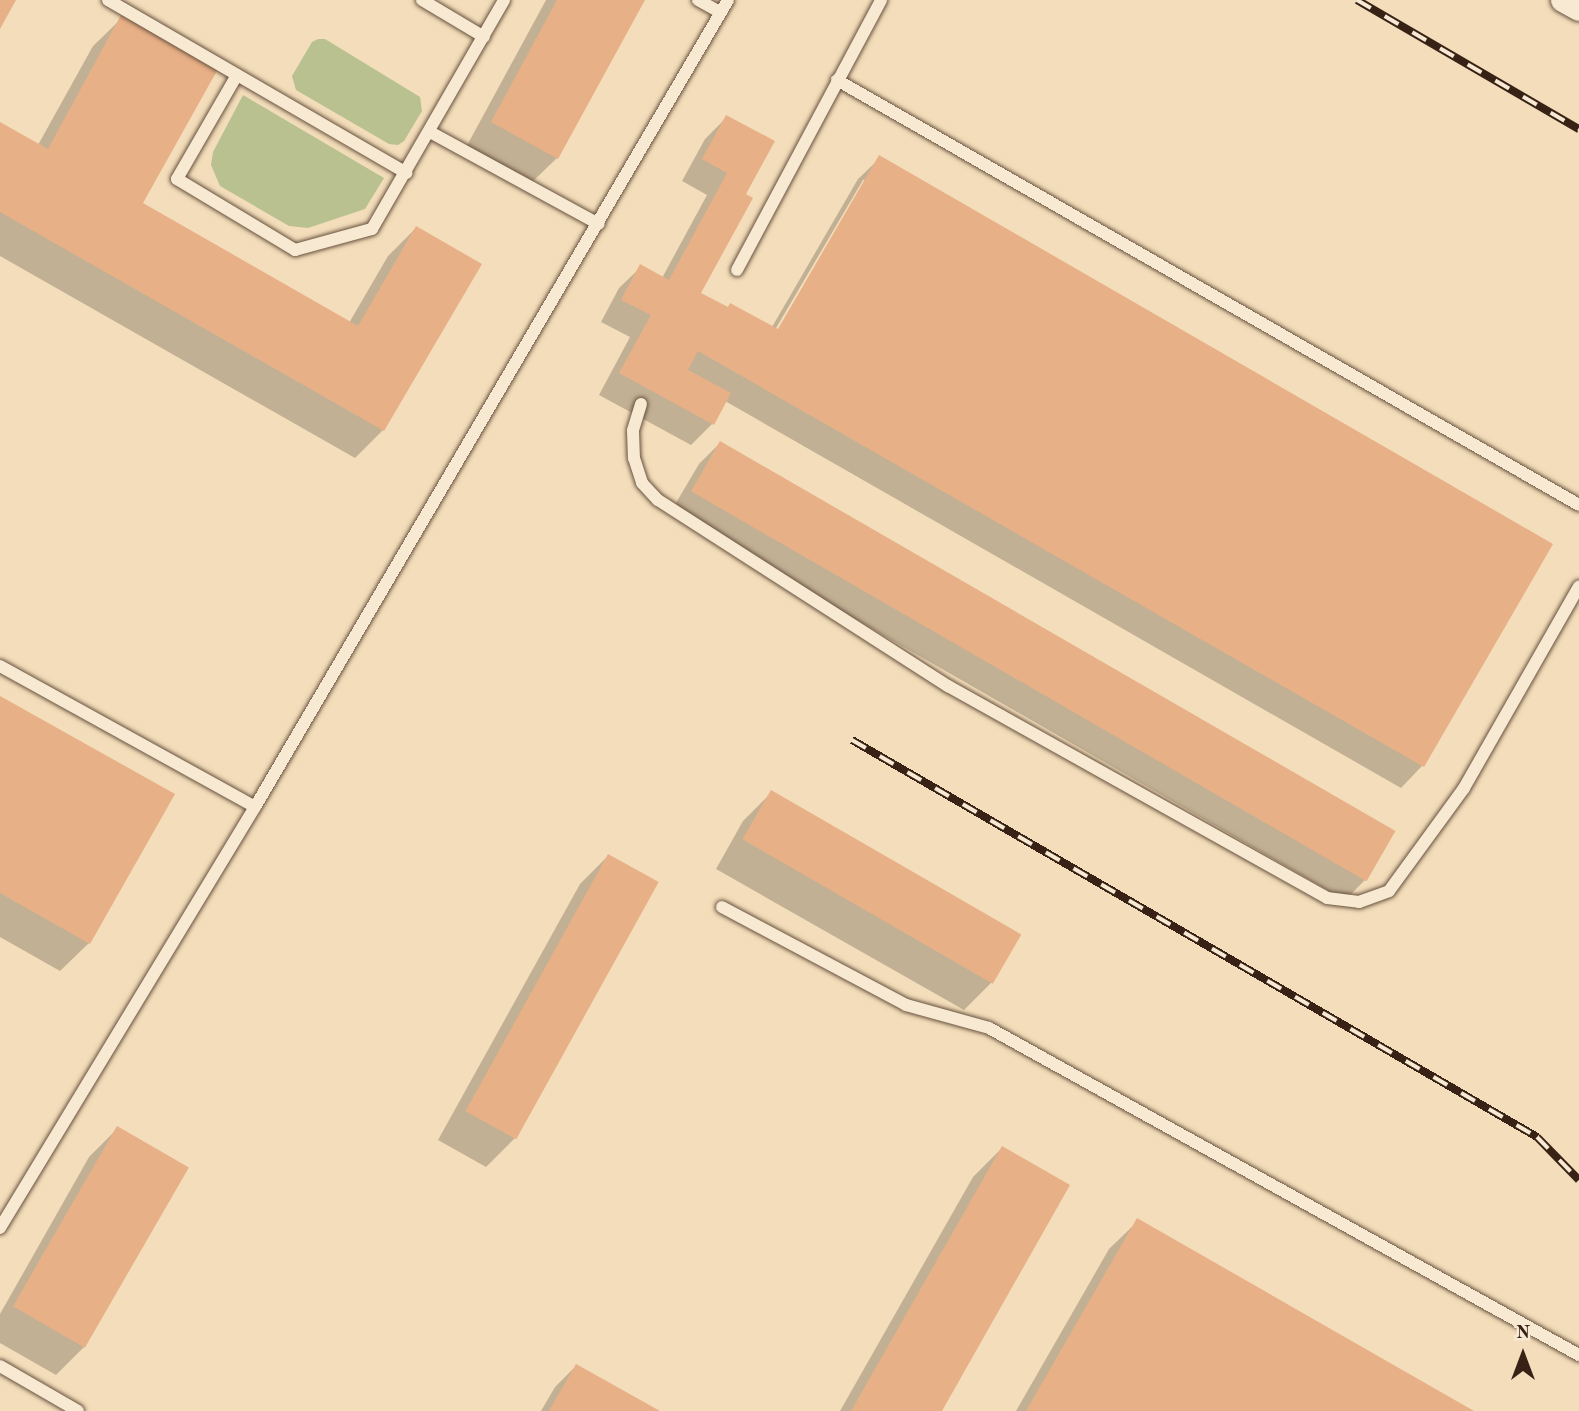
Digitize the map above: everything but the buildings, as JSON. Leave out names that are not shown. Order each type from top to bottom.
[{"type":"street","points":[[1563,0],[1579,9]]},
{"type":"lane","points":[[108,0],[406,173]]},
{"type":"lane","points":[[422,0],[484,37]]},
{"type":"lane","points":[[237,75],[177,179],[295,250],[372,229],[504,0]]},
{"type":"lane","points":[[698,0],[720,12]]},
{"type":"lane","points":[[0,1228],[255,807],[728,0]]},
{"type":"lane","points":[[737,270],[881,0]]},
{"type":"lane","points":[[837,80],[1579,505]]},
{"type":"lane","points":[[430,132],[598,224]]},
{"type":"lane","points":[[641,404],[633,431],[634,458],[642,482],[658,500],[948,686],[1327,898],[1359,902],[1388,891],[1464,788],[1579,586]]},
{"type":"lane","points":[[0,666],[255,807]]},
{"type":"lane","points":[[722,907],[906,1005],[989,1028],[1579,1355]]},
{"type":"lane","points":[[0,1366],[78,1411]]},
{"type":"green space","points":[[325,39],[420,97],[422,111],[404,141],[398,145],[389,144],[296,90],[292,76],[312,42]]},
{"type":"green space","points":[[243,95],[384,178],[365,209],[308,228],[289,226],[220,186],[211,165],[213,152]]},
{"type":"railway","points":[[1357,0],[1579,129]]},
{"type":"railway","points":[[852,740],[1537,1137],[1579,1180]]}]
